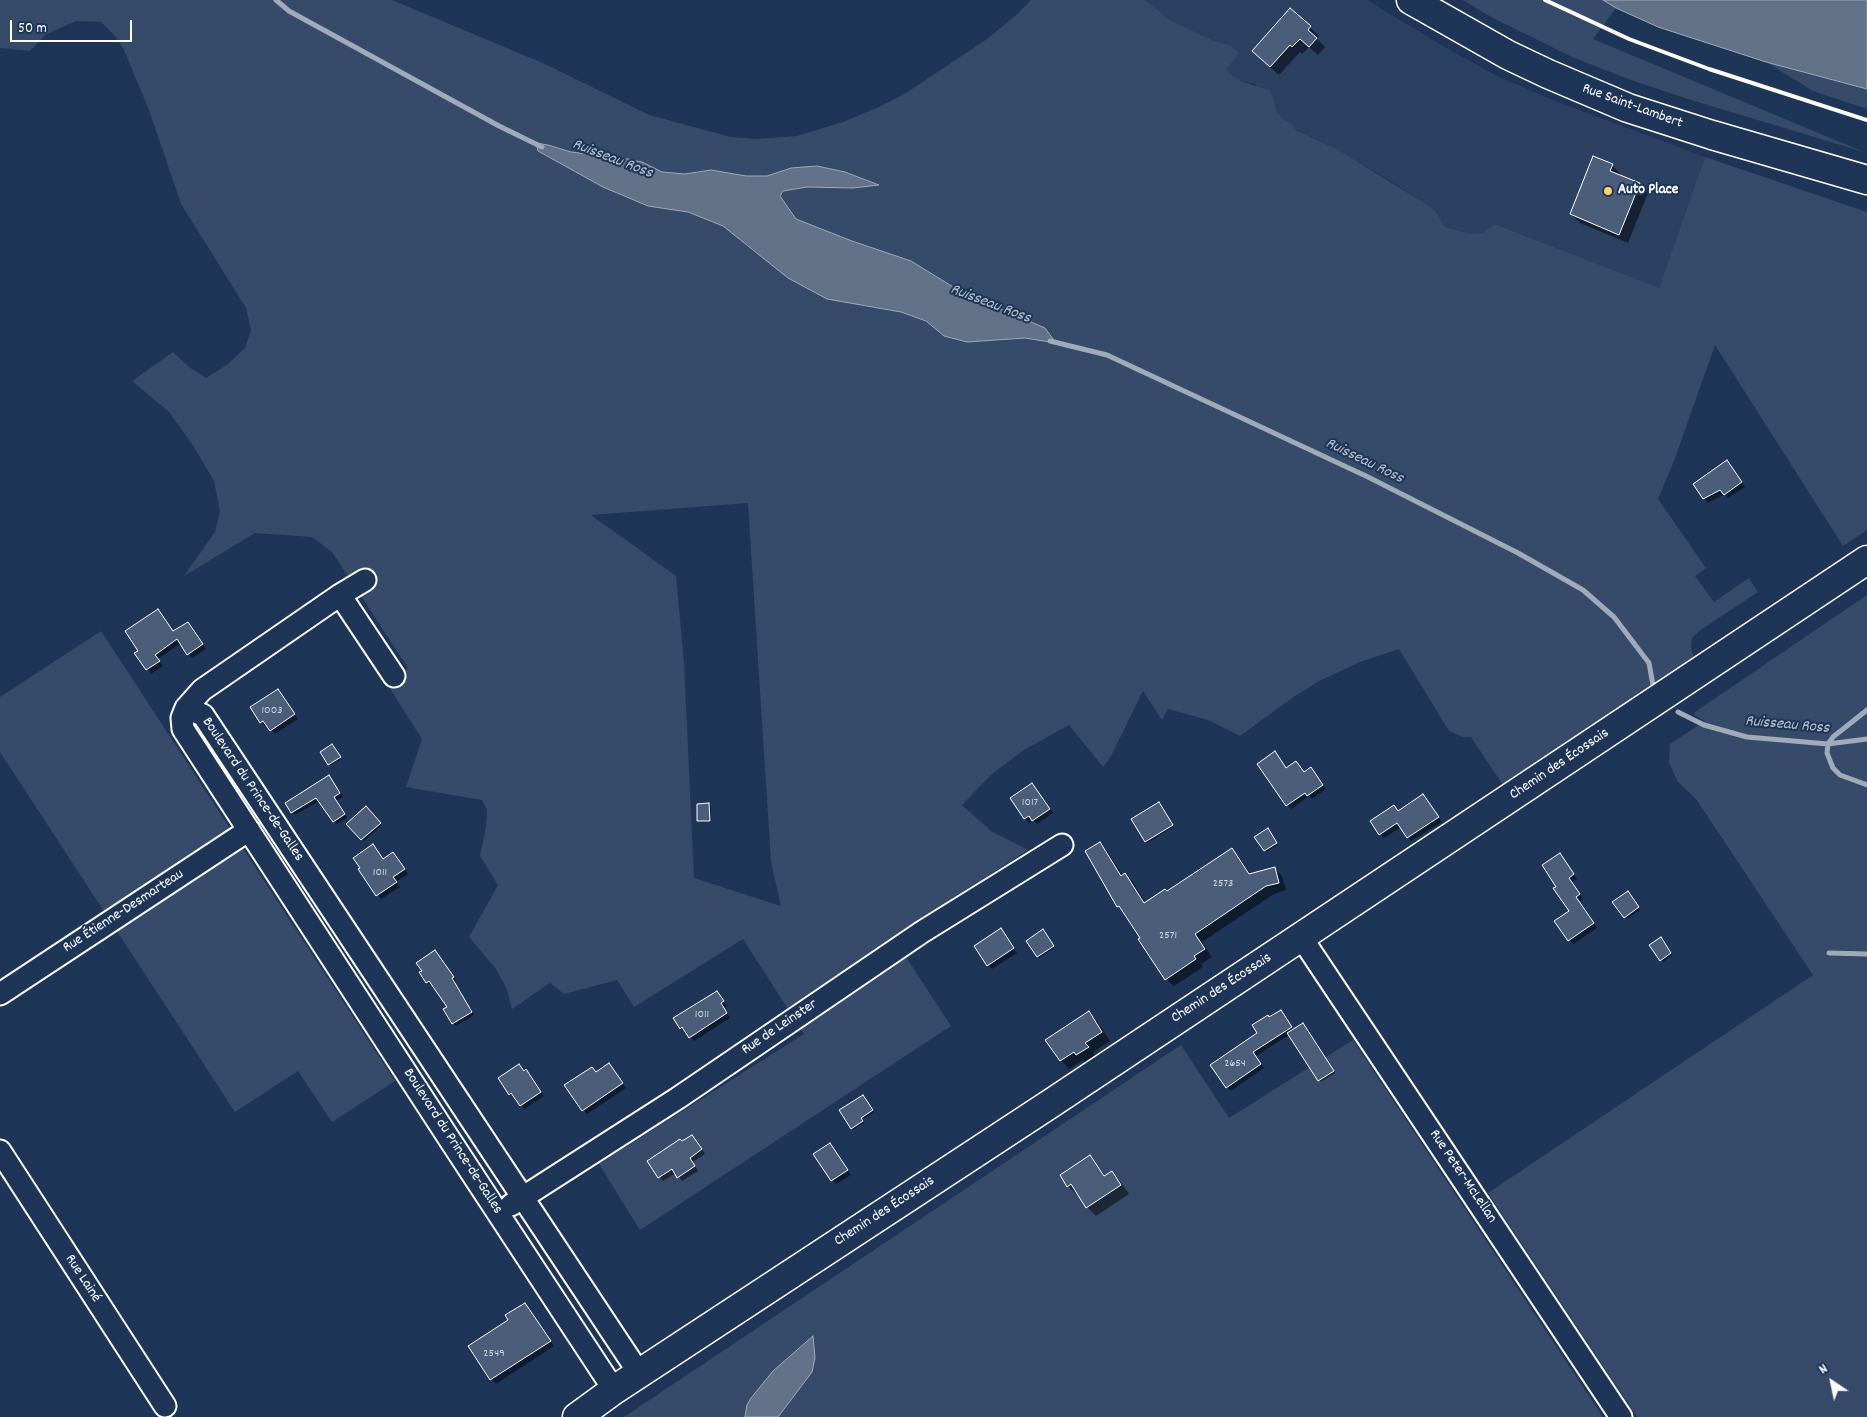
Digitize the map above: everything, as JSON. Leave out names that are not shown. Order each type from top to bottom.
[{"type":"main road","name":"Rue Saint-Lambert","points":[[1412,0],[1470,35],[1508,55],[1604,98],[1670,122],[1867,180]]},
{"type":"main road","name":"Chemin des Écossais","points":[[577,1417],[639,1373],[1301,937],[1867,560]]},
{"type":"street","points":[[186,708],[202,690],[216,679],[365,580]]},
{"type":"street","points":[[340,595],[394,676]]},
{"type":"street","name":"Boulevard du Prince-de-Galles","points":[[614,1390],[184,729],[182,718],[186,708],[203,715],[639,1373]]},
{"type":"street","name":"Rue Étienne-Desmarteau","points":[[0,994],[249,830]]},
{"type":"street","name":"Rue de Leinster","points":[[498,1213],[670,1103],[922,932],[1062,845]]},
{"type":"street","points":[[290,894],[312,879]]},
{"type":"street","name":"Rue Peter-McLellan","points":[[1301,937],[1621,1417]]},
{"type":"street","name":"Rue Lainé","points":[[0,1152],[165,1406]]},
{"type":"shaded area","points":[[0,0],[392,0],[545,64],[649,115],[731,137],[755,139],[797,136],[843,122],[877,108],[906,93],[987,39],[1031,0],[1145,0],[1170,20],[1212,40],[1230,45],[1239,53],[1226,70],[1240,81],[1269,90],[1274,99],[1276,110],[1283,119],[1291,123],[1296,130],[1340,151],[1434,209],[1445,227],[1471,234],[1483,233],[1495,224],[1659,288],[1705,157],[1867,212],[1867,530],[1843,546],[1715,345],[1674,461],[1658,499],[1706,568],[1695,576],[1714,602],[1749,578],[1758,592],[1699,631],[1692,638],[1691,649],[1695,659],[1505,788],[1471,737],[1463,737],[1449,731],[1399,649],[1360,662],[1319,681],[1240,736],[1208,720],[1168,709],[1162,720],[1143,691],[1111,756],[1103,767],[1069,725],[1024,750],[993,773],[962,805],[991,831],[1028,850],[893,937],[951,1026],[640,1230],[599,1164],[804,1034],[743,939],[634,1007],[617,980],[564,994],[550,983],[512,1009],[506,987],[496,969],[469,937],[498,885],[480,856],[486,827],[487,810],[482,800],[406,787],[422,739],[387,684],[408,668],[332,552],[312,537],[255,533],[184,576],[215,532],[220,511],[214,481],[192,444],[169,412],[132,381],[173,352],[189,367],[206,378],[228,364],[245,348],[251,330],[246,308],[181,204],[149,110],[124,50],[116,37],[101,22],[76,21],[45,35],[30,51],[0,48]],"holes":[[[548,145],[571,152],[642,162],[662,172],[685,174],[711,170],[746,176],[767,176],[791,168],[817,166],[845,172],[878,184],[853,188],[807,187],[783,191],[780,196],[796,219],[911,261],[963,293],[1045,328],[1055,343],[1025,338],[967,342],[944,336],[926,321],[901,312],[865,306],[751,249],[723,226],[688,212],[648,206],[603,187],[538,151]],[[748,503],[771,862],[781,906],[694,878],[684,663],[676,576],[591,515]]]},
{"type":"shaded area","points":[[1145,0],[1367,0],[1441,45],[1497,76],[1555,101],[1705,157],[1659,289],[1496,224],[1483,233],[1471,234],[1445,227],[1434,209],[1381,175],[1296,130],[1276,110],[1274,99],[1255,84],[1240,81],[1225,70],[1230,45],[1212,40],[1170,20]]},
{"type":"shaded area","points":[[1463,0],[1603,0],[1616,8],[1593,39],[1864,152],[1631,80],[1572,57],[1493,18]]},
{"type":"shaded area","points":[[1766,62],[1867,89],[1867,109],[1813,91]]},
{"type":"shaded area","points":[[1867,595],[1867,1417],[1637,1417],[1488,1193],[1813,975],[1696,799],[1678,782],[1669,763],[1670,744],[1705,721],[1694,715],[1695,712]]},
{"type":"shaded area","points":[[101,631],[395,1081],[332,1122],[298,1071],[235,1112],[0,752],[0,697]]},
{"type":"shaded area","points":[[1353,1040],[1603,1417],[624,1417],[1181,1045],[1229,1118]]},
{"type":"water","points":[[1603,0],[1867,0],[1867,89],[1766,62],[1658,27]]},
{"type":"water","points":[[536,143],[571,152],[642,162],[662,172],[685,174],[711,170],[746,176],[767,176],[791,168],[817,166],[845,172],[879,185],[853,188],[807,187],[783,191],[780,196],[796,219],[911,261],[963,293],[1045,328],[1056,343],[1025,338],[967,342],[944,336],[926,321],[901,312],[827,299],[788,278],[723,226],[688,212],[648,206],[603,187],[538,151]]},
{"type":"water","points":[[813,1336],[815,1358],[812,1372],[778,1417],[745,1417],[747,1405],[751,1398],[773,1371]]},
{"type":"building","points":[[1290,8],[1311,26],[1308,30],[1317,38],[1309,47],[1300,39],[1292,47],[1290,45],[1270,67],[1252,51]]},
{"type":"building","name":"Auto Place","points":[[1593,156],[1613,164],[1610,171],[1640,183],[1619,235],[1570,214]]},
{"type":"building","points":[[1727,460],[1742,482],[1724,495],[1720,490],[1703,499],[1693,484]]},
{"type":"building","points":[[158,609],[173,631],[188,622],[203,644],[187,655],[177,639],[155,655],[160,661],[146,670],[134,653],[138,651],[125,631]]},
{"type":"building","points":[[278,689],[295,714],[270,731],[263,721],[260,723],[250,707]]},
{"type":"building","points":[[332,744],[341,757],[328,765],[320,752]]},
{"type":"building","points":[[1275,751],[1286,768],[1296,761],[1304,772],[1311,767],[1323,785],[1307,796],[1305,793],[1286,806],[1257,764]]},
{"type":"building","points":[[329,775],[340,793],[334,797],[345,814],[333,822],[316,798],[291,813],[285,803]]},
{"type":"building","points":[[1032,783],[1050,809],[1032,821],[1029,816],[1024,819],[1010,798]]},
{"type":"building","points":[[1423,794],[1439,817],[1407,838],[1397,823],[1379,835],[1370,821],[1394,805],[1398,811]]},
{"type":"building","points":[[1159,802],[1173,825],[1145,842],[1131,819]]},
{"type":"building","points":[[709,803],[710,821],[697,821],[697,804]]},
{"type":"building","points":[[366,806],[381,823],[361,840],[346,824]]},
{"type":"building","points":[[1268,828],[1277,843],[1264,851],[1254,837]]},
{"type":"building","points":[[1100,842],[1121,876],[1125,873],[1144,903],[1165,889],[1167,891],[1232,848],[1249,874],[1275,867],[1279,883],[1266,886],[1195,934],[1205,949],[1194,956],[1196,959],[1165,980],[1119,906],[1117,907],[1085,851]]},
{"type":"building","points":[[373,844],[383,859],[393,852],[405,869],[393,877],[397,882],[376,896],[353,858]]},
{"type":"building","points":[[1560,853],[1574,874],[1569,878],[1580,894],[1576,897],[1594,923],[1568,941],[1554,921],[1569,911],[1553,888],[1556,887],[1542,865]]},
{"type":"building","points":[[1628,891],[1639,907],[1624,918],[1612,902]]},
{"type":"building","points":[[1001,928],[1014,948],[987,966],[974,946]]},
{"type":"building","points":[[1043,929],[1054,946],[1037,957],[1026,941]]},
{"type":"building","points":[[1661,937],[1671,953],[1660,961],[1649,945]]},
{"type":"building","points":[[435,950],[454,977],[452,978],[472,1012],[452,1024],[443,1009],[447,1007],[429,981],[426,983],[419,972],[422,971],[416,963]]},
{"type":"building","points":[[717,991],[724,1001],[721,1003],[727,1013],[689,1038],[673,1018]]},
{"type":"building","points":[[1281,1010],[1292,1027],[1253,1052],[1261,1064],[1226,1088],[1210,1065],[1257,1033],[1252,1025],[1268,1015],[1269,1017]]},
{"type":"building","points":[[1089,1011],[1102,1032],[1085,1043],[1089,1047],[1076,1055],[1074,1052],[1060,1061],[1045,1040]]},
{"type":"building","points":[[1303,1023],[1334,1071],[1318,1081],[1287,1033]]},
{"type":"building","points":[[609,1063],[623,1083],[582,1111],[564,1085],[592,1067],[596,1072]]},
{"type":"building","points":[[519,1064],[524,1071],[526,1069],[541,1092],[520,1106],[511,1093],[509,1095],[498,1078]]},
{"type":"building","points":[[863,1095],[873,1110],[861,1118],[863,1121],[851,1129],[839,1110]]},
{"type":"building","points":[[692,1135],[702,1149],[690,1158],[695,1166],[677,1178],[672,1169],[658,1178],[647,1161],[680,1139],[682,1141]]},
{"type":"building","points":[[830,1143],[848,1170],[831,1181],[813,1154]]},
{"type":"building","points":[[1090,1155],[1104,1176],[1112,1171],[1121,1185],[1086,1208],[1071,1184],[1067,1187],[1060,1175]]},
{"type":"building","points":[[525,1303],[551,1341],[490,1380],[468,1346],[508,1320],[505,1315]]},
{"type":"waterway","name":"Ruisseau Ross","points":[[276,0],[289,11],[499,126],[542,147]]},
{"type":"waterway","name":"Ruisseau Ross","points":[[1050,341],[1107,355],[1368,477],[1518,553],[1583,590],[1614,617],[1649,663],[1653,685]]},
{"type":"waterway","points":[[1867,710],[1833,737],[1828,744],[1827,753],[1833,768],[1840,775],[1867,785]]},
{"type":"waterway","name":"Ruisseau Ross","points":[[1678,712],[1704,725],[1747,737],[1828,744],[1867,739]]},
{"type":"waterway","points":[[1829,953],[1867,954]]},
{"type":"railway","points":[[1545,0],[1629,39],[1709,69],[1867,120]]},
{"type":"place","name":"Auto Place","points":[[1608,191]]}]
